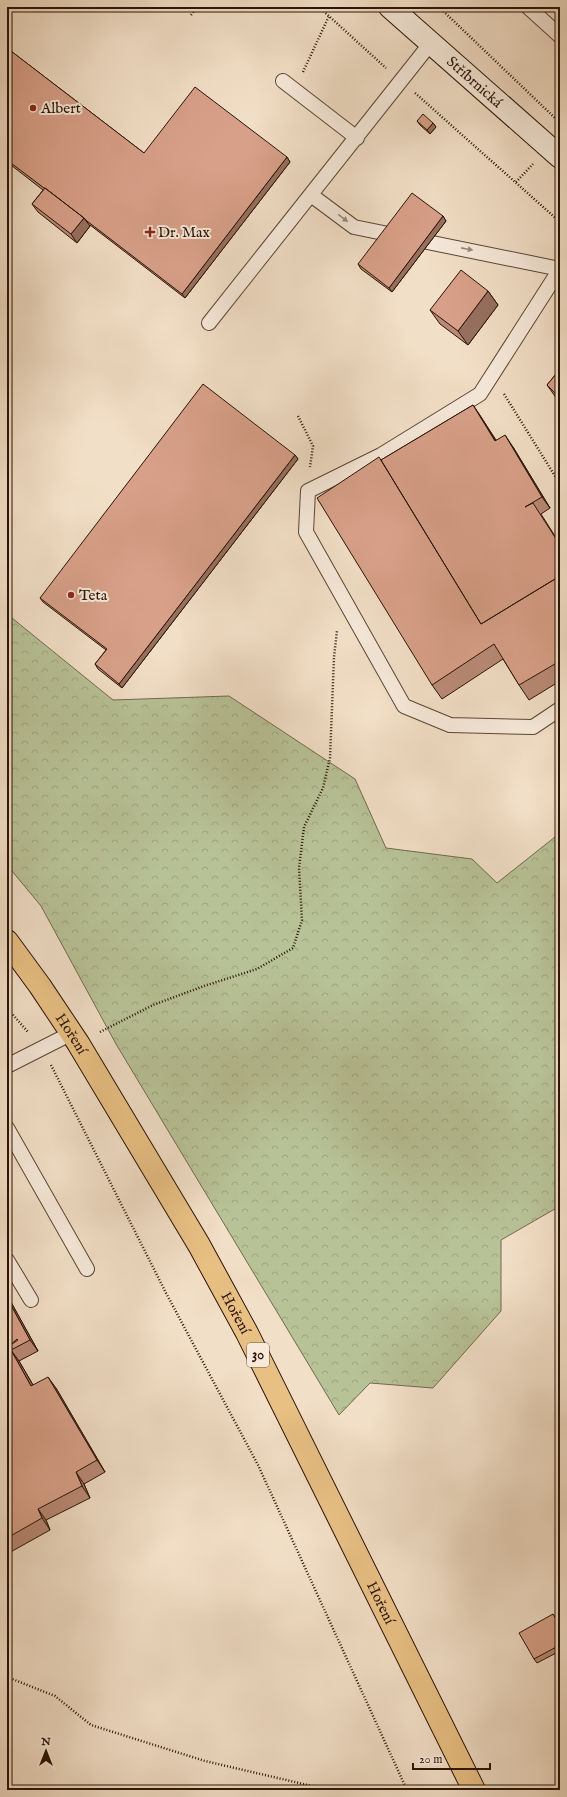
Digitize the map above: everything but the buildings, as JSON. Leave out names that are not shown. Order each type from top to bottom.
[{"type":"main road","name":"Hoření","points":[[7,941],[75,1038],[199,1245],[247,1333],[474,1790]]},
{"type":"street","name":"Stříbrnická","points":[[390,7],[430,44],[560,156]]},
{"type":"lane","points":[[528,7],[560,36]]},
{"type":"lane","points":[[209,323],[430,44]]},
{"type":"lane","points":[[283,81],[357,138]]},
{"type":"lane","points":[[311,195],[354,227],[560,269],[480,394],[381,455],[308,491],[306,532],[404,706],[450,725],[533,727],[560,709]]},
{"type":"lane","points":[[7,1066],[43,1048],[75,1038]]},
{"type":"lane","points":[[7,1128],[87,1269]]},
{"type":"lane","points":[[7,1260],[31,1300]]},
{"type":"path","points":[[191,15],[197,7]]},
{"type":"path","points":[[319,7],[383,65]]},
{"type":"path","points":[[439,7],[560,122]]},
{"type":"path","points":[[295,91],[329,16]]},
{"type":"path","points":[[419,96],[560,222]]},
{"type":"path","points":[[516,182],[537,159]]},
{"type":"path","points":[[492,375],[560,484]]},
{"type":"path","points":[[298,416],[313,446]]},
{"type":"path","points":[[75,1038],[153,1005],[204,986],[257,969],[293,948],[302,920],[299,868],[304,827],[323,788],[330,758],[334,657],[342,597]]},
{"type":"path","points":[[7,1008],[43,1048],[166,1293],[258,1465],[406,1790]]},
{"type":"path","points":[[7,1016],[10,1013]]},
{"type":"path","points":[[7,1677],[55,1696],[90,1725],[205,1761],[330,1790]]},
{"type":"green space","points":[[7,614],[113,700],[229,696],[355,779],[386,848],[472,859],[497,883],[560,833],[560,1206],[501,1240],[501,1311],[433,1388],[370,1383],[339,1415],[116,1044],[41,906],[7,865]]},
{"type":"place","name":"Albert","points":[[33,108]]},
{"type":"place","name":"Dr. Max","points":[[150,232]]},
{"type":"place","name":"Teta","points":[[71,595]]}]
